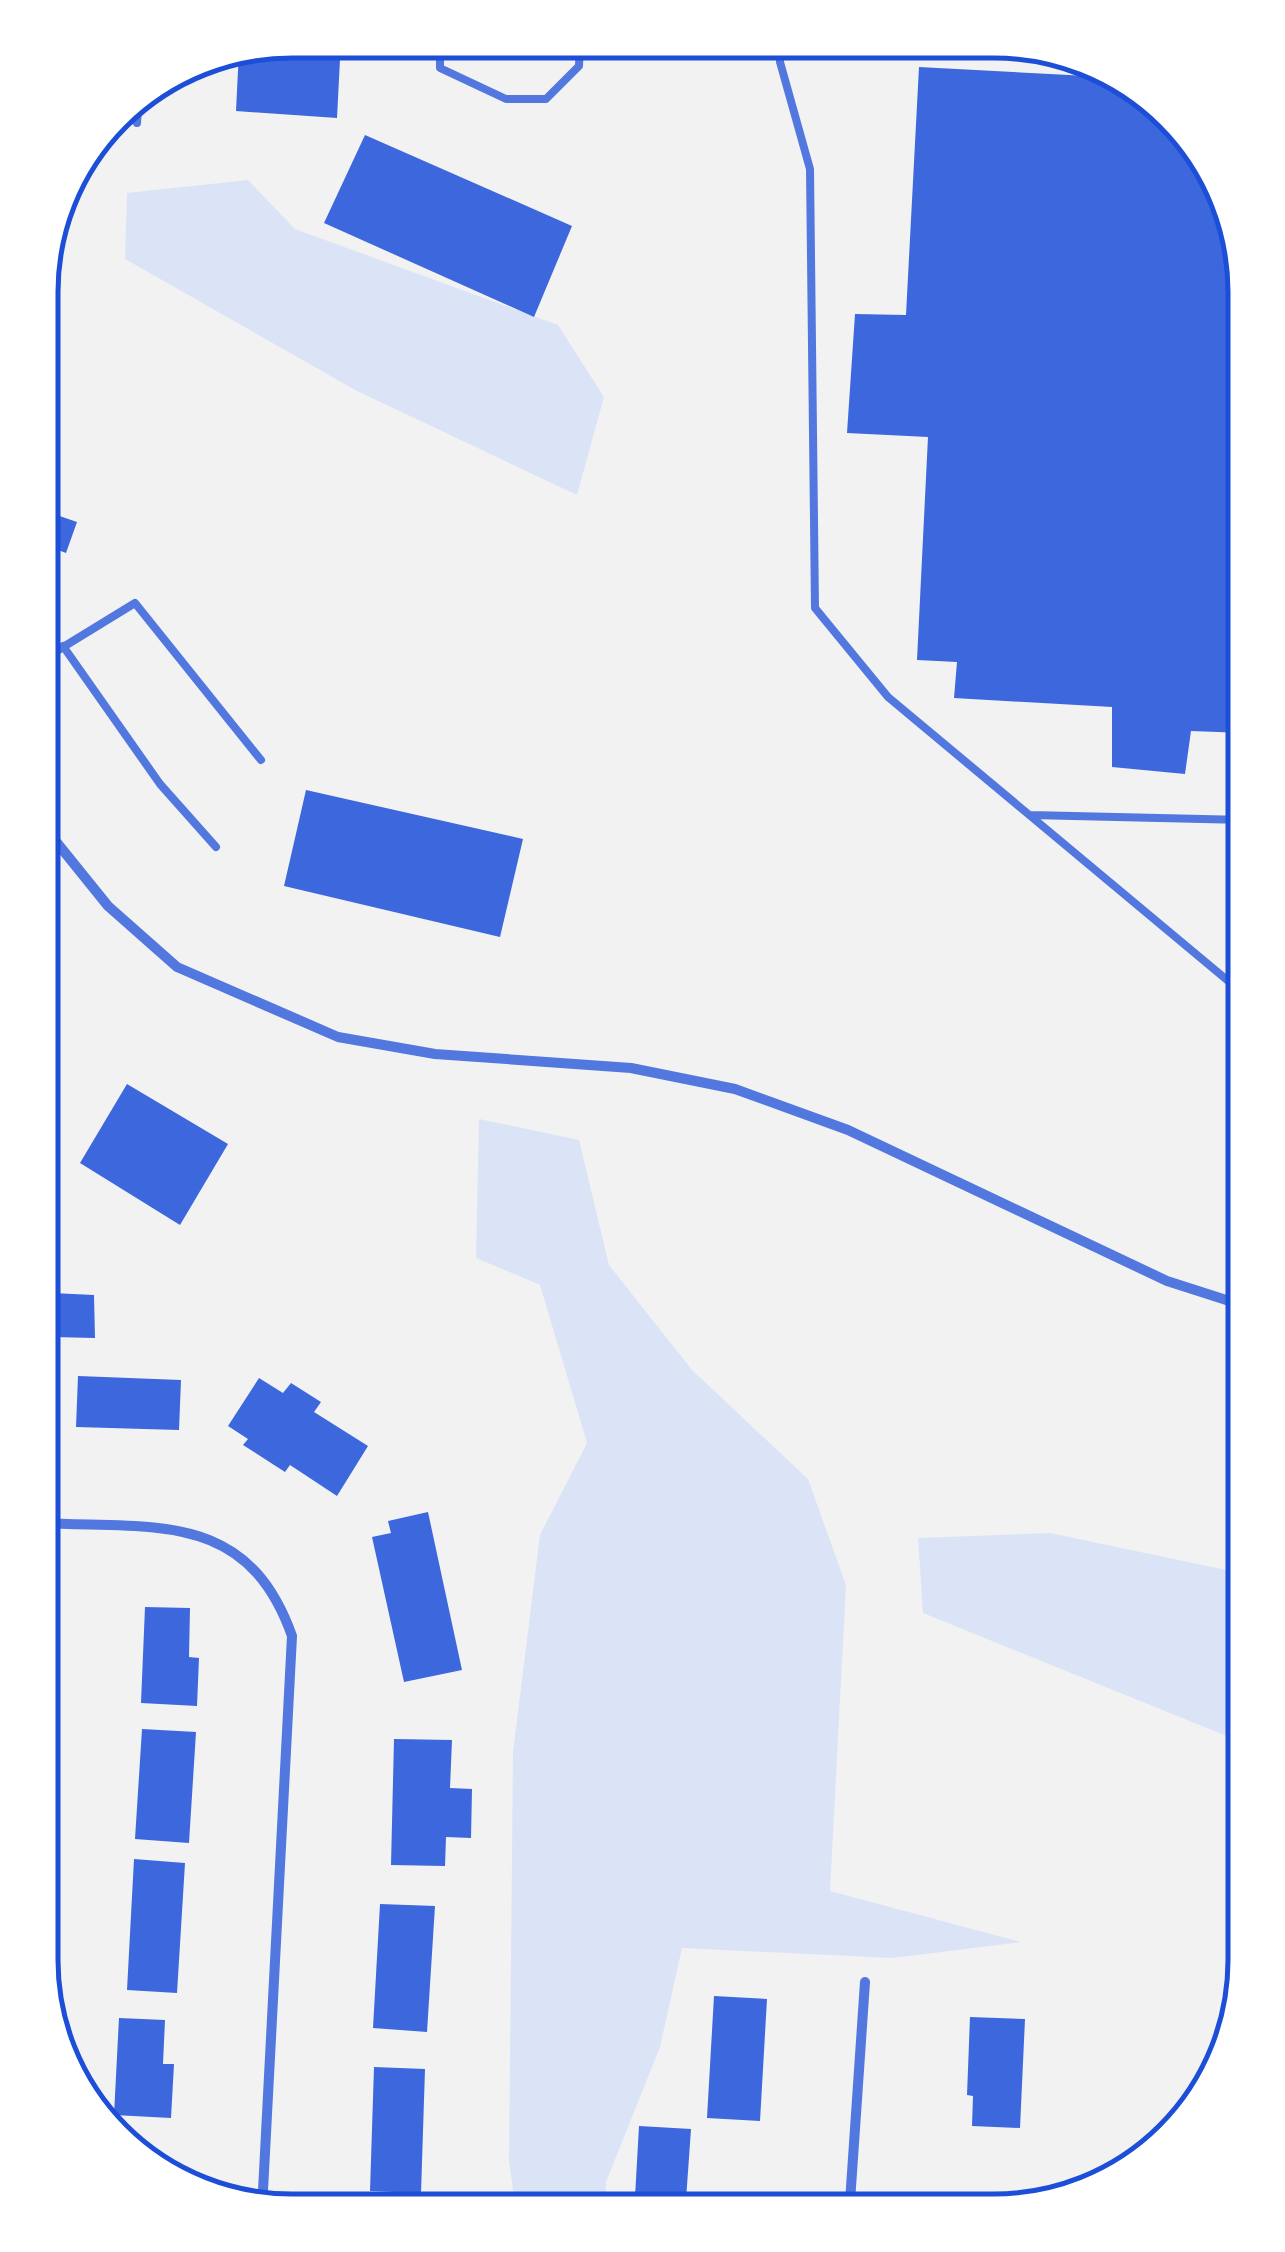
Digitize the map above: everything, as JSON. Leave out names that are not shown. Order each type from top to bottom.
[{"type":"street","points":[[58,843],[108,906],[177,967],[338,1037],[435,1054],[631,1068],[735,1090],[848,1130],[1166,1281],[1227,1300]]},
{"type":"street","points":[[58,1524],[182,1530],[225,1544],[251,1566],[279,1600],[292,1636],[263,2192]]},
{"type":"street","points":[[851,2194],[865,1982]]},
{"type":"lane","points":[[440,58],[440,68],[506,98],[546,99],[579,66],[579,58]]},
{"type":"lane","points":[[780,58],[810,168],[815,608],[888,697],[1228,980]]},
{"type":"lane","points":[[138,115],[138,122]]},
{"type":"lane","points":[[58,649],[135,603],[261,760]]},
{"type":"lane","points":[[63,646],[160,784],[216,847]]},
{"type":"lane","points":[[1030,815],[1228,820]]},
{"type":"shaded area","points":[[248,180],[295,229],[558,325],[604,397],[577,495],[357,391],[125,259],[127,193]]},
{"type":"shaded area","points":[[479,1119],[579,1140],[609,1265],[692,1370],[808,1479],[846,1585],[830,1891],[1021,1942],[893,1958],[682,1948],[660,2047],[606,2182],[605,2194],[513,2194],[509,2160],[513,1752],[540,1535],[587,1443],[540,1285],[476,1258]]},
{"type":"shaded area","points":[[1050,1533],[1227,1570],[1227,1736],[923,1613],[918,1538]]},
{"type":"building","points":[[340,58],[337,118],[236,111],[238,64]]},
{"type":"building","points":[[919,67],[1082,76],[1124,97],[1148,116],[1188,161],[1215,216],[1228,292],[1228,732],[1191,731],[1185,774],[1112,767],[1112,707],[954,698],[957,662],[917,660],[928,437],[847,433],[855,314],[906,315]]},
{"type":"building","points":[[365,135],[572,226],[534,317],[324,223]]},
{"type":"building","points":[[58,515],[77,522],[66,553],[58,550]]},
{"type":"building","points":[[306,790],[523,839],[500,937],[284,886]]},
{"type":"building","points":[[127,1084],[228,1144],[180,1225],[80,1163]]},
{"type":"building","points":[[58,1293],[94,1295],[95,1338],[58,1337]]},
{"type":"building","points":[[78,1376],[181,1380],[179,1430],[76,1427]]},
{"type":"building","points":[[259,1378],[283,1393],[291,1383],[321,1402],[314,1412],[368,1446],[337,1496],[290,1465],[285,1472],[243,1445],[248,1439],[228,1426]]},
{"type":"building","points":[[428,1512],[462,1670],[404,1682],[372,1537],[391,1533],[388,1521]]},
{"type":"building","points":[[145,1607],[190,1608],[189,1657],[199,1658],[197,1706],[141,1703]]},
{"type":"building","points":[[142,1729],[196,1732],[189,1843],[135,1839]]},
{"type":"building","points":[[394,1739],[452,1740],[450,1788],[472,1789],[471,1838],[446,1837],[445,1866],[391,1865]]},
{"type":"building","points":[[134,1859],[185,1863],[177,1993],[127,1990]]},
{"type":"building","points":[[380,1904],[435,1906],[427,2032],[373,2028]]},
{"type":"building","points":[[714,1996],[767,1999],[760,2121],[707,2118]]},
{"type":"building","points":[[970,2017],[1025,2019],[1020,2128],[972,2126],[973,2096],[967,2095]]},
{"type":"building","points":[[119,2018],[165,2020],[163,2064],[174,2064],[171,2118],[114,2112]]},
{"type":"building","points":[[374,2067],[425,2069],[421,2193],[370,2191]]},
{"type":"building","points":[[639,2126],[691,2129],[686,2194],[635,2194]]}]
